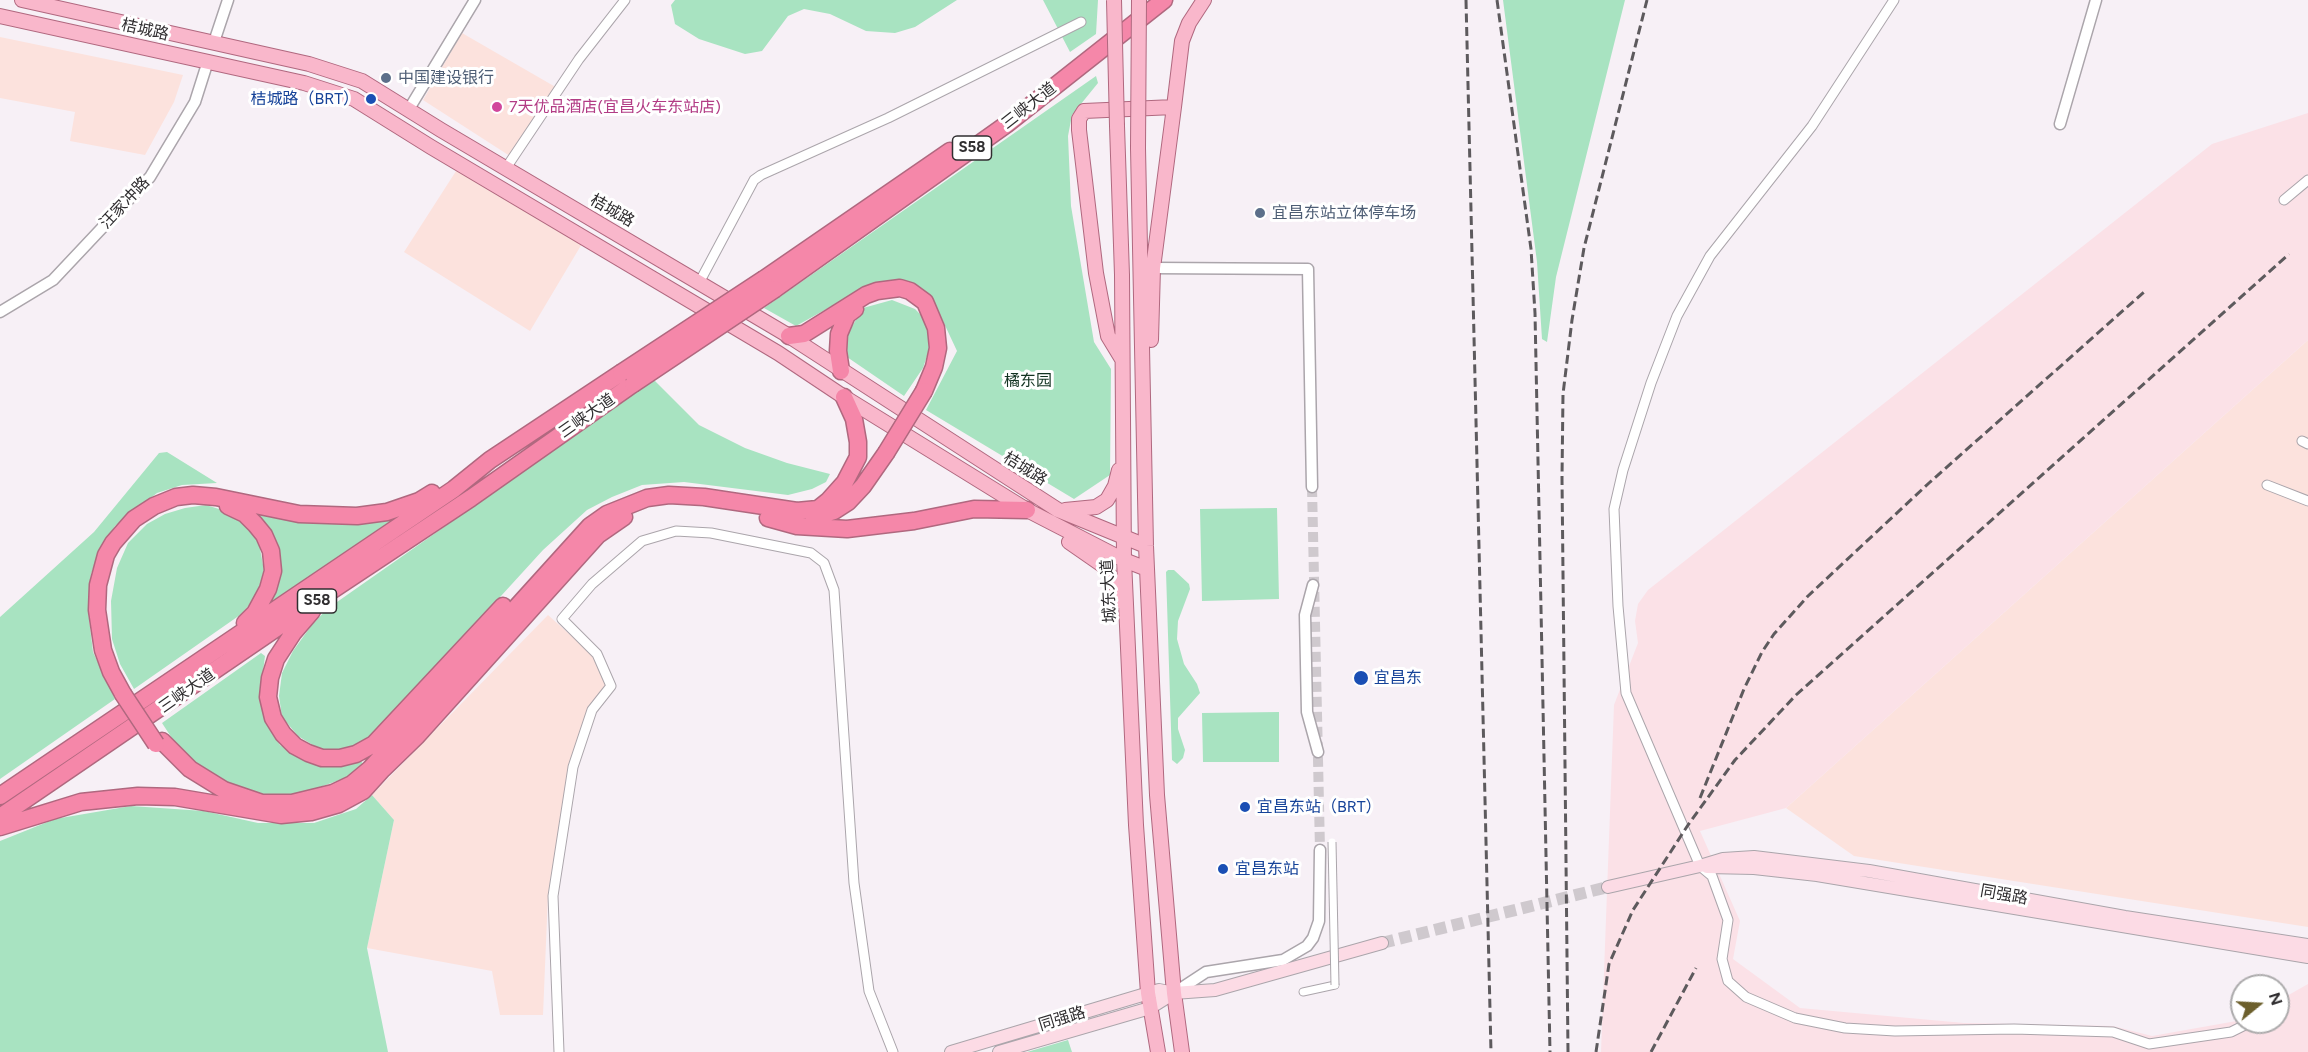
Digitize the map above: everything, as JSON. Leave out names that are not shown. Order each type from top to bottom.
[{"type":"highway","name":"三峡大道","points":[[769,284],[1006,111],[1149,0]]},
{"type":"highway","name":"三峡大道","points":[[0,796],[454,489],[490,460],[627,379],[1007,124],[1164,0]]},
{"type":"highway","points":[[768,518],[817,517],[834,511],[855,496],[922,390],[934,368],[938,348],[936,328],[925,302],[910,291],[900,288],[866,295],[804,334],[789,336]]},
{"type":"highway","points":[[841,371],[838,351],[839,334],[848,315],[881,294],[902,294],[912,298],[920,306],[932,331],[933,346],[922,390]]},
{"type":"highway","name":"三峡大道","points":[[0,817],[471,498],[627,379]]},
{"type":"highway","points":[[818,509],[845,482],[858,457],[854,419],[844,397]]},
{"type":"highway","points":[[326,595],[293,633],[276,659],[270,678],[268,697],[273,718],[283,734],[295,746],[322,758],[340,758],[356,754],[374,744],[499,609],[590,526],[624,505],[647,498],[669,495],[704,497],[797,511],[830,507],[849,494],[883,452]]},
{"type":"highway","points":[[382,770],[352,792],[331,802],[281,811],[237,802],[208,789],[182,771],[111,672],[103,650],[97,610],[98,585],[106,555],[128,524],[154,506],[176,497],[193,495],[216,497],[299,514],[367,515],[387,512],[419,501],[490,460]]},
{"type":"highway","points":[[126,693],[108,640],[104,607],[105,587],[118,548],[129,533],[146,518],[169,507],[187,502],[204,501],[235,508],[255,524],[264,535],[271,551],[273,571],[268,589],[255,613],[224,644]]},
{"type":"highway","points":[[0,828],[81,802],[138,796],[175,797],[281,815],[311,812],[339,804],[363,791],[417,736],[598,535],[616,521],[650,506],[694,505],[768,518],[797,526],[848,529],[914,521],[974,509],[1027,510]]},
{"type":"highway","points":[[159,742],[190,769],[224,790],[262,803],[292,803],[333,793],[352,784],[370,769],[590,526]]},
{"type":"main road","name":"桔城路","points":[[22,0],[309,64],[362,81],[789,336],[1058,510],[1146,546]]},
{"type":"main road","name":"城东大道","points":[[1114,0],[1122,275],[1124,560],[1136,825],[1148,993],[1158,1052]]},
{"type":"main road","points":[[1139,0],[1138,148],[1146,546],[1157,795],[1174,993],[1182,1052]]},
{"type":"main road","points":[[1146,492],[1153,268],[1182,41],[1189,23],[1204,0]]},
{"type":"main road","name":"桔城路","points":[[0,16],[304,83],[354,99],[778,353],[844,397],[1027,510],[1124,560],[1147,569]]},
{"type":"main road","points":[[1122,359],[1108,336],[1096,273],[1079,119],[1084,111],[1174,107]]},
{"type":"main road","points":[[1058,510],[1096,507],[1107,500],[1115,486],[1123,453]]},
{"type":"main road","points":[[1027,510],[1105,567],[1116,586],[1127,616]]},
{"type":"main road","name":"同强路","points":[[1608,887],[1723,859],[1754,857],[1859,869],[2125,917],[2308,945]]},
{"type":"main road","name":"同强路","points":[[1700,866],[1754,868],[1817,875],[2308,957]]},
{"type":"main road","name":"同强路","points":[[951,1052],[1148,993],[1160,990],[1174,993],[1215,990],[1382,944]]},
{"type":"main road","name":"同强路","points":[[999,1052],[1150,1008],[1174,993]]},
{"type":"street","points":[[214,42],[228,0]]},
{"type":"street","points":[[409,109],[475,0]]},
{"type":"street","points":[[506,168],[579,59],[625,0]]},
{"type":"street","points":[[1894,0],[1812,126],[1710,256],[1677,316],[1651,383],[1623,470],[1614,509],[1619,626],[1626,693],[1700,866],[1712,876],[1728,920],[1722,959],[1728,981],[1746,997],[1795,1018],[1845,1028],[1894,1031],[2014,1029],[2113,1032],[2149,1044],[2230,1032]]},
{"type":"street","points":[[2060,124],[2096,0]]},
{"type":"street","points":[[699,283],[754,180],[761,175],[888,118],[1081,22]]},
{"type":"street","name":"汪家冲路","points":[[0,312],[53,280],[150,177],[195,102],[208,61]]},
{"type":"street","points":[[2284,200],[2308,180]]},
{"type":"street","points":[[1153,268],[1308,269],[1312,487]]},
{"type":"street","points":[[2267,485],[2308,501]]},
{"type":"street","points":[[559,1052],[553,896],[573,767],[591,710],[611,686],[597,654],[562,619],[592,584],[642,541],[676,531],[711,532],[811,553],[824,563],[834,590],[854,883],[869,991],[893,1052]]},
{"type":"street","points":[[1313,585],[1305,615],[1307,712],[1318,752]]},
{"type":"street","points":[[1303,992],[1335,985],[1332,842]]},
{"type":"street","points":[[1174,993],[1206,972],[1283,960],[1307,946],[1313,938],[1319,921],[1320,850]]},
{"type":"shaded area","points":[[462,33],[559,89],[513,158],[423,100]]},
{"type":"shaded area","points":[[0,37],[183,75],[174,102],[145,155],[70,141],[75,112],[0,98]]},
{"type":"shaded area","points":[[2308,113],[2308,340],[1786,808],[1700,831],[1740,921],[1733,959],[1800,1008],[1964,1023],[2113,1026],[2152,1036],[2230,1022],[2230,1034],[2290,1034],[2290,994],[2308,984],[2308,1052],[1601,1052],[1614,705],[1638,643],[1635,621],[1638,604],[1648,590],[2212,144]]},
{"type":"shaded area","points":[[458,168],[583,242],[530,331],[404,252]]},
{"type":"shaded area","points":[[2308,340],[2308,927],[1854,856],[1786,808]]},
{"type":"shaded area","points":[[548,615],[595,657],[607,685],[590,707],[570,762],[548,894],[543,1015],[500,1015],[492,971],[367,948],[394,820],[372,795]]},
{"type":"green space","points":[[675,0],[957,0],[915,27],[895,33],[866,31],[830,14],[804,9],[788,16],[762,51],[745,54],[699,39],[675,24],[671,5]]},
{"type":"green space","points":[[1043,0],[1098,0],[1096,34],[1070,52]]},
{"type":"green space","points":[[1503,0],[1625,0],[1556,277],[1547,342],[1542,339],[1537,262]]},
{"type":"green space","name":"橘东园","points":[[1096,76],[1098,83],[1072,115],[1068,136],[1071,206],[1094,342],[1111,369],[1110,475],[1074,499],[926,410],[957,351],[935,304],[911,285],[896,280],[877,283],[796,326],[764,308]]},
{"type":"green space","points":[[892,300],[915,309],[925,319],[928,328],[929,350],[923,368],[904,396],[847,357],[847,335],[863,308]]},
{"type":"green space","points":[[654,380],[699,425],[745,448],[787,463],[830,474],[826,482],[812,489],[788,495],[684,482],[642,485],[612,497],[587,510],[543,550],[365,745],[343,752],[321,750],[298,736],[282,717],[279,696],[282,673],[293,651],[327,609]]},
{"type":"green space","points":[[167,452],[217,483],[182,485],[157,493],[115,526],[100,549],[91,574],[88,610],[93,652],[115,699],[0,779],[0,617],[94,532],[159,453]]},
{"type":"green space","points":[[206,505],[235,514],[258,538],[264,570],[259,588],[253,601],[240,615],[134,689],[120,664],[112,639],[111,601],[117,568],[128,543],[147,524],[165,514]]},
{"type":"green space","points":[[246,507],[289,518],[413,507],[269,605],[275,581]]},
{"type":"green space","points":[[1277,508],[1279,599],[1202,601],[1200,509]]},
{"type":"green space","points":[[1174,570],[1189,584],[1190,589],[1178,621],[1177,639],[1184,664],[1200,693],[1178,718],[1178,729],[1185,750],[1183,758],[1177,764],[1172,760],[1166,572]]},
{"type":"green space","points":[[261,653],[265,656],[260,696],[266,723],[280,745],[315,765],[336,766],[358,759],[364,764],[348,777],[295,796],[265,797],[243,790],[206,772],[179,749],[162,723]]},
{"type":"green space","points":[[1279,712],[1279,762],[1203,762],[1202,713]]},
{"type":"green space","points":[[372,795],[394,820],[367,948],[388,1052],[0,1052],[0,841],[55,819],[131,806],[204,811],[258,823],[314,823],[356,809]]},
{"type":"green space","points":[[1068,1040],[1072,1052],[1027,1052]]},
{"type":"tunnel","points":[[1312,487],[1320,850]]},
{"type":"tunnel","points":[[1382,943],[1608,887]]},
{"type":"railway","points":[[1466,0],[1491,1052]]},
{"type":"railway","points":[[1497,0],[1531,249],[1535,313],[1550,1052]]},
{"type":"railway","points":[[1568,1052],[1563,394],[1584,248],[1647,0]]},
{"type":"railway","points":[[1596,1052],[1609,964],[1633,910],[1688,825],[1735,760],[1796,695],[2289,254]]},
{"type":"railway","points":[[1700,798],[1744,689],[1762,652],[1774,634],[1808,596],[1929,483],[2144,292]]},
{"type":"railway","points":[[1651,1052],[1696,968]]},
{"type":"place","name":"中国建设银行","points":[[386,78]]},
{"type":"place","name":"桔城路（BRT）","points":[[371,99]]},
{"type":"place","name":"7天优品酒店(宜昌火车东站店)","points":[[497,107]]},
{"type":"place","name":"宜昌东站立体停车场","points":[[1260,213]]},
{"type":"place","name":"宜昌东","points":[[1361,678]]},
{"type":"place","name":"宜昌东站（BRT）","points":[[1245,807]]},
{"type":"place","name":"宜昌东站","points":[[1223,869]]}]
